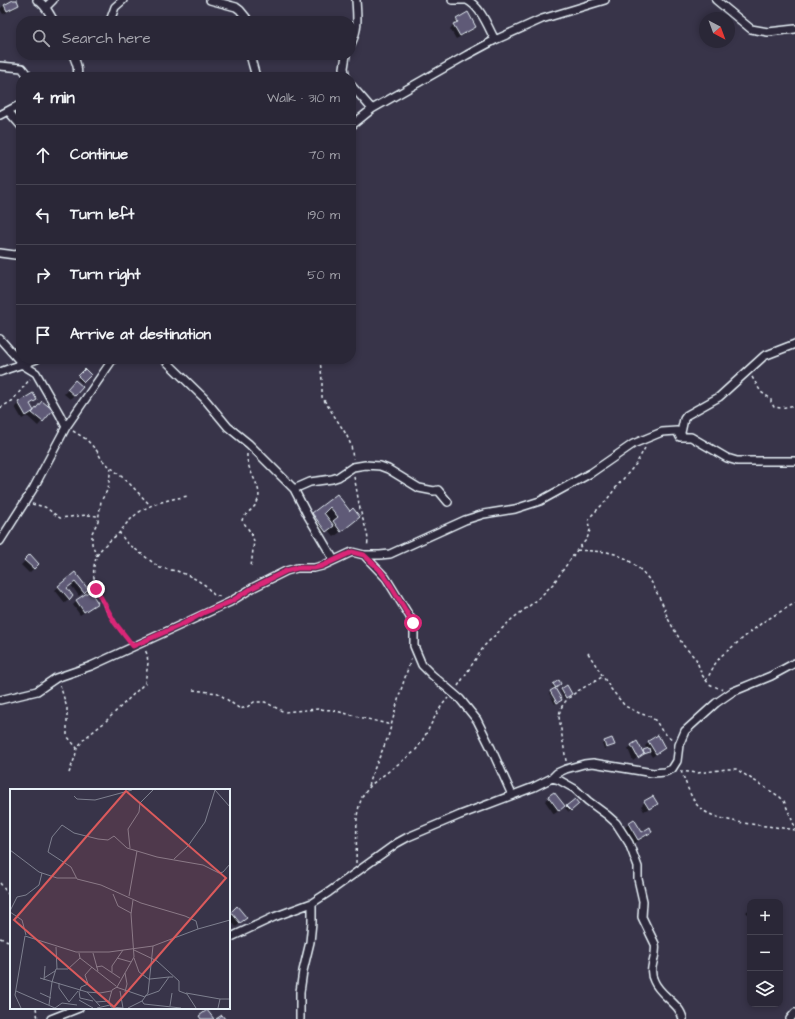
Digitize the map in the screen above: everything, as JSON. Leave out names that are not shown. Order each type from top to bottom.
[{"type":"street","points":[[37,0],[42,2],[51,16]]},
{"type":"street","points":[[46,7],[53,0]]},
{"type":"street","points":[[112,16],[115,7],[123,0]]},
{"type":"street","points":[[210,0],[236,7],[244,16]]},
{"type":"street","points":[[356,0],[356,28]]},
{"type":"street","points":[[452,0],[466,0],[472,3],[484,19],[495,40]]},
{"type":"street","points":[[356,122],[372,109],[467,54],[495,40],[542,19],[605,0]]},
{"type":"street","points":[[716,0],[751,29],[768,32],[795,30]]},
{"type":"street","points":[[75,60],[78,72]]},
{"type":"street","points":[[251,60],[255,72]]},
{"type":"street","points":[[345,60],[345,72]]},
{"type":"street","points":[[0,66],[22,68],[25,72]]},
{"type":"street","points":[[356,91],[372,109]]},
{"type":"street","points":[[0,115],[16,107]]},
{"type":"street","points":[[8,111],[16,120]]},
{"type":"street","points":[[0,253],[16,255]]},
{"type":"street","points":[[0,339],[16,357]]},
{"type":"street","points":[[680,437],[684,419],[687,415],[719,397],[764,356],[795,344]]},
{"type":"street","points":[[0,541],[22,506],[66,427],[110,364]]},
{"type":"street","points":[[169,364],[204,398],[228,427],[249,444],[294,489],[334,560]]},
{"type":"street","points":[[0,372],[10,367],[23,365],[36,374],[66,427]]},
{"type":"street","points":[[0,700],[37,691],[56,678],[91,666],[230,602],[254,587],[286,571],[297,568],[314,568],[322,566],[352,552],[364,555],[390,554],[465,520],[484,514],[515,509],[540,501],[591,473],[627,448],[662,432],[677,431],[680,437]]},
{"type":"street","points":[[680,437],[691,437],[726,458],[737,461],[795,461]]},
{"type":"street","points":[[294,489],[310,482],[338,477],[353,467],[365,465],[380,466],[388,469],[419,488],[434,491],[438,490],[448,502]]},
{"type":"street","points":[[364,555],[386,578],[410,617],[414,629],[414,646],[425,668],[460,699],[477,720],[512,795]]},
{"type":"street","points":[[230,938],[280,914],[312,903],[354,875],[397,843],[460,815],[552,778],[557,773],[566,769],[593,763],[653,772],[665,772],[672,769],[677,760],[682,736],[690,725],[716,703],[732,692],[771,676],[795,663]]},
{"type":"street","points":[[552,778],[575,789],[607,815],[616,823],[629,843],[638,866],[638,879],[643,901],[642,917],[656,948],[651,969],[652,976],[657,987],[678,1009],[683,1019]]},
{"type":"street","points":[[300,1019],[300,992],[310,942],[312,903]]},
{"type":"street","points":[[51,1019],[76,1009]]},
{"type":"street","points":[[790,1019],[795,1013]]},
{"type":"path","points":[[320,364],[322,397],[349,440],[352,453],[361,515],[368,537],[364,555]]},
{"type":"path","points":[[0,408],[12,401],[36,374]]},
{"type":"path","points":[[745,374],[754,377],[758,388],[771,399],[774,406],[781,408],[795,405]]},
{"type":"path","points":[[66,427],[86,439],[97,451],[102,460],[138,491],[151,506]]},
{"type":"path","points":[[368,788],[414,752],[419,746],[443,703],[453,693],[485,645],[512,619],[547,591],[587,538],[589,534],[588,522],[590,517],[605,502],[636,464],[650,437]]},
{"type":"path","points":[[249,444],[247,463],[259,492],[254,506],[242,520],[251,533],[254,541],[251,567]]},
{"type":"path","points":[[97,556],[93,548],[92,538],[101,501],[108,489],[111,467]]},
{"type":"path","points":[[133,646],[115,623],[96,589],[94,574],[97,556],[130,519],[142,510],[151,506],[188,496]]},
{"type":"path","points":[[22,506],[36,504],[45,507],[60,518],[87,515],[98,516]]},
{"type":"path","points":[[119,532],[126,542],[160,568],[177,571],[192,577],[205,585],[214,595],[222,597],[230,602]]},
{"type":"path","points":[[577,550],[615,554],[635,565],[648,577],[667,617],[683,645],[696,659],[700,671],[706,681],[712,686],[732,692]]},
{"type":"path","points":[[706,681],[715,664],[722,656],[763,622],[795,603]]},
{"type":"path","points":[[69,773],[77,748],[84,739],[105,722],[145,683],[148,664],[147,654],[142,643]]},
{"type":"path","points":[[354,875],[358,806],[368,788],[370,779],[385,747],[414,646]]},
{"type":"path","points":[[588,653],[602,677],[625,706],[641,714],[649,716],[656,721],[662,731],[679,745]]},
{"type":"path","points":[[566,769],[566,758],[559,710],[567,699],[602,677]]},
{"type":"path","points":[[56,678],[62,689],[67,708],[67,736],[77,748]]},
{"type":"path","points":[[193,690],[218,693],[240,709],[247,707],[254,702],[265,702],[284,712],[332,710],[391,724]]},
{"type":"path","points":[[672,769],[698,773],[736,769],[780,797],[784,801],[795,827]]},
{"type":"path","points":[[681,771],[692,797],[699,807],[716,818],[795,830]]},
{"type":"path","points":[[0,883],[10,897]]},
{"type":"path","points":[[0,938],[10,942]]},
{"type":"path","points":[[36,1009],[38,1019]]},
{"type":"building","points":[[13,0],[17,0],[19,5],[7,11],[4,5]]},
{"type":"building","points":[[468,12],[476,27],[460,36],[453,24],[458,22],[456,19]]},
{"type":"building","points":[[85,369],[91,375],[84,382],[78,376]]},
{"type":"building","points":[[75,380],[83,387],[75,396],[67,389]]},
{"type":"building","points":[[33,393],[37,400],[30,404],[34,411],[26,416],[18,402]]},
{"type":"building","points":[[42,401],[53,410],[43,422],[32,413]]},
{"type":"building","points":[[337,494],[350,511],[353,508],[360,517],[341,532],[333,521],[338,517],[330,507],[324,513],[334,526],[326,532],[312,513]]},
{"type":"building","points":[[30,554],[39,564],[34,569],[24,560]]},
{"type":"building","points":[[75,572],[88,589],[84,593],[75,582],[67,588],[73,596],[70,600],[58,586]]},
{"type":"building","points":[[90,591],[98,603],[84,612],[76,600]]},
{"type":"building","points":[[559,680],[561,684],[556,688],[553,684]]},
{"type":"building","points":[[567,685],[572,694],[566,698],[561,689]]},
{"type":"building","points":[[555,688],[562,700],[557,703],[550,691]]},
{"type":"building","points":[[658,735],[665,748],[656,754],[648,741]]},
{"type":"building","points":[[612,738],[615,745],[606,748],[604,741]]},
{"type":"building","points":[[637,741],[644,754],[638,758],[631,745]]},
{"type":"building","points":[[649,748],[650,752],[644,754],[643,750]]},
{"type":"building","points":[[554,792],[565,806],[559,811],[548,796]]},
{"type":"building","points":[[653,796],[658,804],[649,809],[644,801]]},
{"type":"building","points":[[575,799],[579,804],[571,811],[566,806]]},
{"type":"building","points":[[634,819],[642,832],[650,827],[652,832],[638,840],[628,823]]},
{"type":"building","points":[[237,906],[247,918],[240,923],[231,912]]},
{"type":"building","points":[[207,1010],[214,1019],[201,1019],[199,1016]]},
{"type":"building","points":[[222,1015],[225,1019],[216,1019]]},
{"type":"route","points":[[96,589],[115,623],[133,646],[230,602],[254,587],[286,571],[297,568],[314,568],[322,566],[352,552],[358,552],[364,555],[380,570],[407,611],[413,623]]}]
